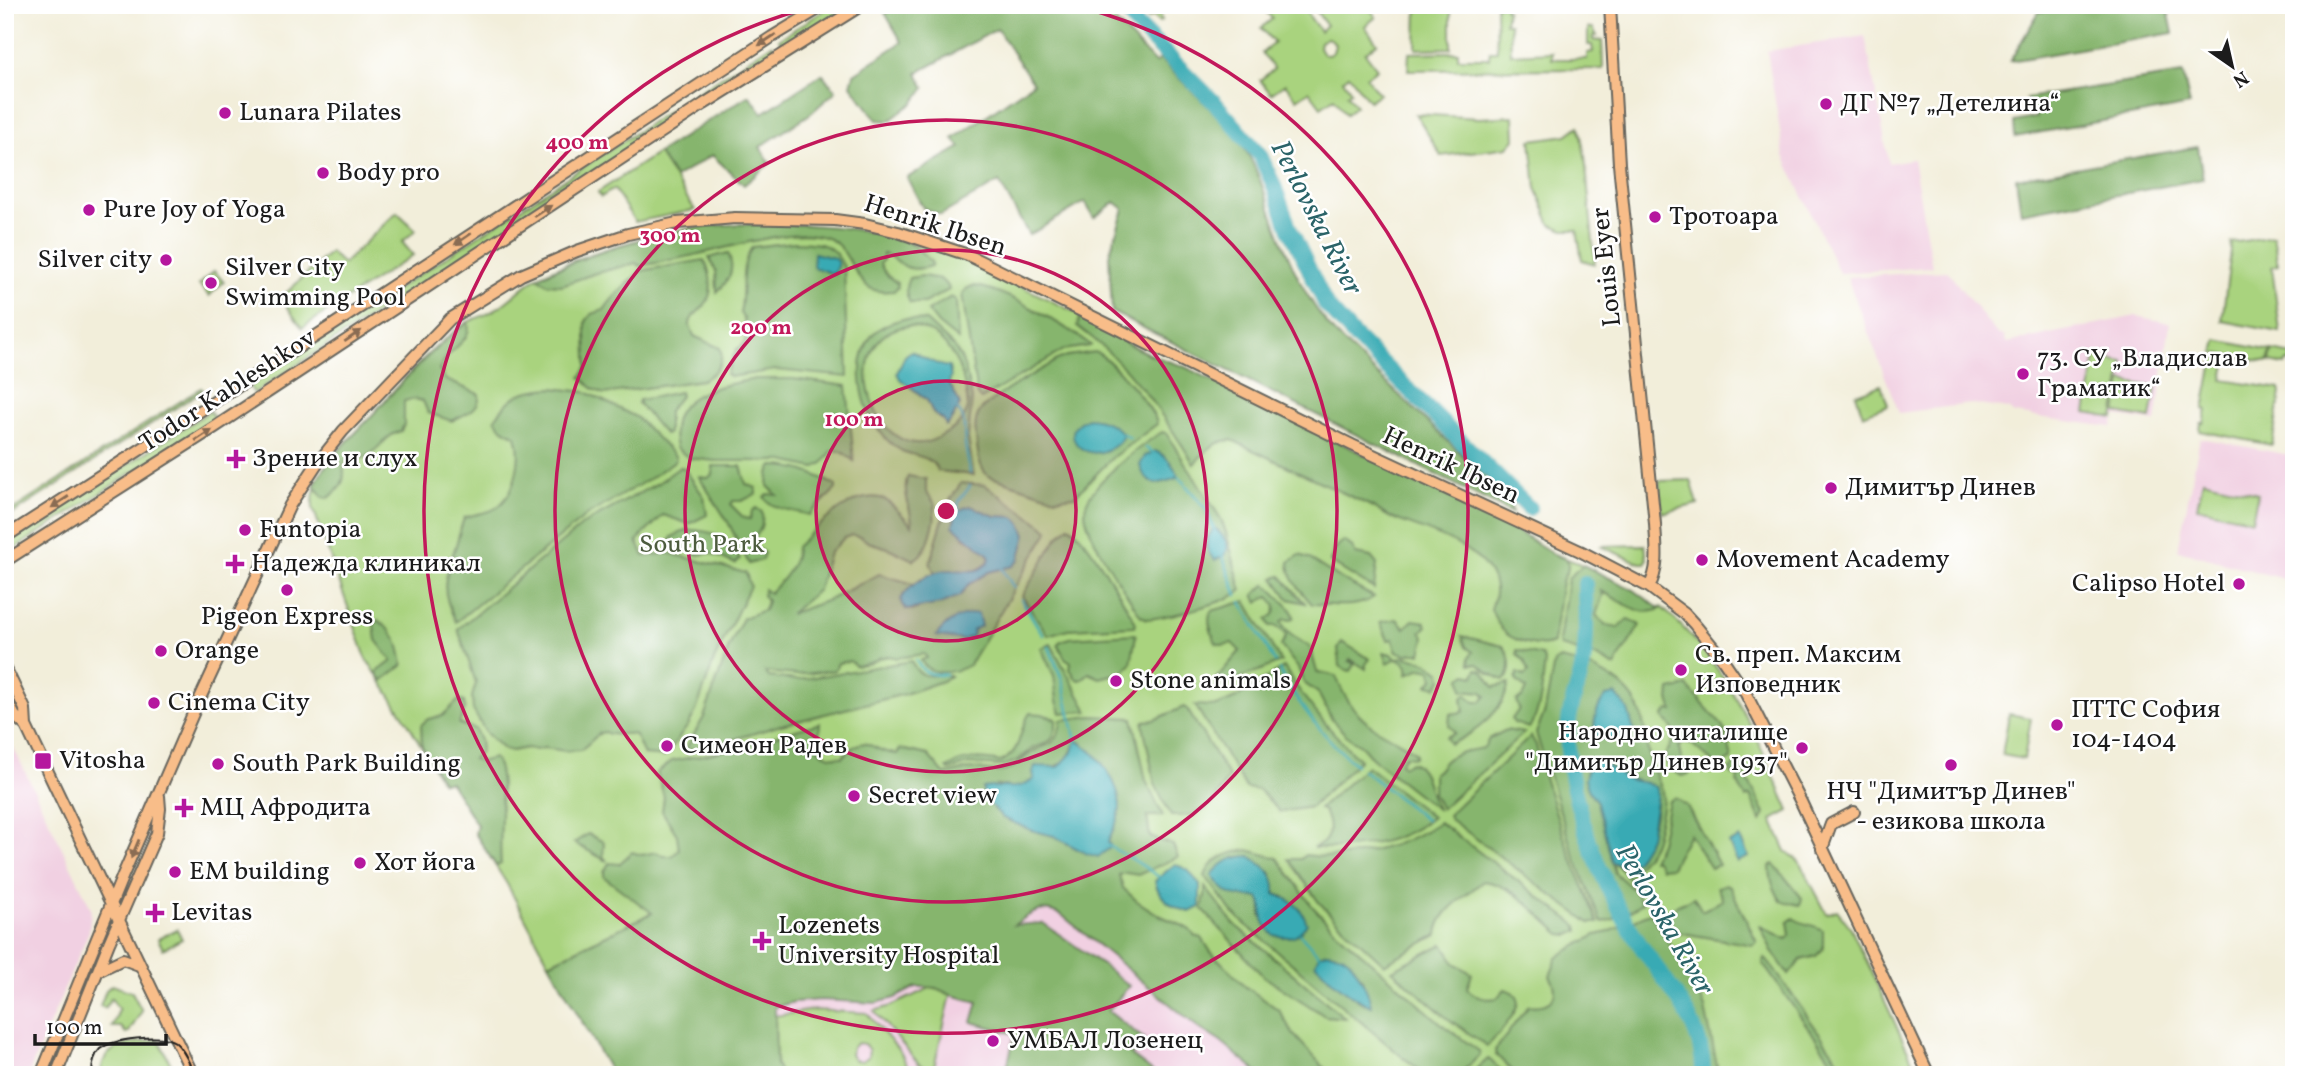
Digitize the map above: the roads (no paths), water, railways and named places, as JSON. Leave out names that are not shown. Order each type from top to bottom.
[{"type":"main road","name":"Todor Kableshkov","points":[[5,537],[691,89],[825,5]]},
{"type":"main road","name":"Todor Kableshkov","points":[[5,561],[215,427],[705,104],[862,5]]},
{"type":"main road","name":"Louis Eyer","points":[[1610,5],[1619,162],[1655,524],[1656,574],[1649,587]]},
{"type":"main road","name":"Henrik Ibsen","points":[[41,1075],[195,709],[290,505],[316,465],[343,431],[436,331],[464,308],[521,275],[577,251],[628,234],[704,219],[794,218],[835,220],[898,232],[968,255],[1340,439],[1580,551],[1649,587],[1685,614],[1722,658],[1751,704],[1929,1075]]},
{"type":"main road","points":[[5,667],[25,709],[26,726],[193,1075]]},
{"type":"main road","points":[[5,697],[15,716],[26,726]]},
{"type":"main road","name":"Henrik Ibsen","points":[[56,1075],[157,833],[159,793]]},
{"type":"main road","points":[[1822,849],[1831,824],[1854,812]]},
{"type":"main road","points":[[98,971],[123,959],[139,965]]},
{"type":"water","points":[[814,253],[834,258],[838,263],[834,274],[813,267]]},
{"type":"water","points":[[911,351],[934,363],[949,367],[949,382],[960,405],[946,426],[944,421],[933,413],[927,400],[900,379],[897,373],[905,356]]},
{"type":"water","points":[[1088,418],[1115,427],[1123,434],[1120,441],[1112,448],[1099,452],[1082,449],[1073,437],[1074,430]]},
{"type":"water","points":[[1155,451],[1170,461],[1179,477],[1160,483],[1146,478],[1140,465],[1145,456]]},
{"type":"water","points":[[970,506],[995,516],[1014,517],[1021,523],[1026,535],[1019,560],[1013,566],[989,572],[968,585],[960,596],[940,604],[907,610],[901,599],[922,579],[935,572],[977,570],[990,559],[989,555],[953,526],[958,513]]},
{"type":"water","points":[[1214,528],[1223,536],[1227,545],[1226,553],[1215,560],[1207,544]]},
{"type":"water","points":[[978,613],[981,626],[973,630],[972,636],[963,640],[936,636],[954,619]]},
{"type":"water","points":[[1616,694],[1628,710],[1634,731],[1629,737],[1599,738],[1594,732],[1598,709],[1606,696]]},
{"type":"water","points":[[1076,740],[1101,762],[1118,793],[1119,814],[1108,841],[1111,847],[1098,857],[1054,836],[1003,818],[983,797],[983,788],[1021,786],[1034,779],[1035,766],[1059,767],[1073,751]]},
{"type":"water","points":[[1598,760],[1628,779],[1649,784],[1656,790],[1650,838],[1636,861],[1622,866],[1612,862],[1597,802],[1585,779],[1589,761]]},
{"type":"water","points":[[1740,838],[1749,857],[1737,862],[1729,843]]},
{"type":"water","points":[[1250,856],[1261,863],[1272,876],[1275,894],[1291,901],[1303,913],[1307,924],[1296,935],[1274,935],[1264,923],[1259,897],[1232,895],[1222,888],[1212,875],[1228,861]]},
{"type":"water","points":[[1175,864],[1188,870],[1200,885],[1200,907],[1190,912],[1167,901],[1159,892],[1155,881]]},
{"type":"water","points":[[1327,952],[1348,959],[1365,987],[1371,1006],[1341,988],[1315,963],[1319,955]]},
{"type":"waterway","name":"Perlovska River","points":[[1121,5],[1135,23],[1215,103],[1260,155],[1289,227],[1326,305],[1355,337],[1529,508]]},
{"type":"waterway","points":[[957,409],[963,421],[970,473]]},
{"type":"waterway","points":[[1123,434],[1130,438]]},
{"type":"waterway","points":[[1146,448],[1154,453]]},
{"type":"waterway","points":[[1179,477],[1206,509],[1214,529]]},
{"type":"waterway","points":[[960,513],[959,502],[970,486]]},
{"type":"waterway","points":[[1222,555],[1237,595]]},
{"type":"waterway","points":[[1000,565],[1014,588]]},
{"type":"waterway","name":"Perlovska River","points":[[1585,584],[1585,649],[1571,709],[1568,737],[1569,764],[1575,792],[1592,849],[1618,907],[1689,1018],[1702,1055],[1703,1075]]},
{"type":"waterway","points":[[1021,599],[1043,635]]},
{"type":"waterway","points":[[1241,602],[1275,662]]},
{"type":"waterway","points":[[1049,647],[1062,679],[1076,741]]},
{"type":"waterway","points":[[916,660],[928,673],[946,675]]},
{"type":"waterway","points":[[1279,670],[1313,721],[1356,765]]},
{"type":"waterway","points":[[1363,770],[1426,820]]},
{"type":"waterway","points":[[1109,846],[1159,877]]},
{"type":"waterway","points":[[1300,934],[1319,955]]},
{"type":"tram line","points":[[92,1075],[94,1058],[106,1045],[149,1038],[175,1042],[195,1075]]},
{"type":"place","name":"ДГ №7 „Детелина“","points":[[1826,104]]},
{"type":"place","name":"Lunara Pilates","points":[[225,113]]},
{"type":"place","name":"Body pro","points":[[323,173]]},
{"type":"place","name":"Pure Joy of Yoga","points":[[89,210]]},
{"type":"place","name":"Тротоара","points":[[1655,217]]},
{"type":"place","name":"Silver city","points":[[166,260]]},
{"type":"place","name":"Silver City Swimming Pool","points":[[211,283]]},
{"type":"place","name":"73. СУ „Владислав Граматик“","points":[[2023,374]]},
{"type":"place","name":"Зрение и слух","points":[[236,459]]},
{"type":"place","name":"Димитър Динев","points":[[1831,488]]},
{"type":"place","name":"Funtopia","points":[[245,530]]},
{"type":"place","name":"Movement Academy","points":[[1702,560]]},
{"type":"place","name":"Надежда клиникал","points":[[235,564]]},
{"type":"place","name":"Calipso Hotel","points":[[2239,584]]},
{"type":"place","name":"Pigeon Express","points":[[287,590]]},
{"type":"place","name":"Orange","points":[[161,651]]},
{"type":"place","name":"Св. преп. Максим Изповедник","points":[[1681,670]]},
{"type":"place","name":"Stone animals","points":[[1116,681]]},
{"type":"place","name":"Cinema City","points":[[154,703]]},
{"type":"place","name":"ПТТС София 104-1404","points":[[2057,725]]},
{"type":"place","name":"Симеон Радев","points":[[667,746]]},
{"type":"place","name":"Народно читалище \"Димитър Динев 1937\"","points":[[1802,748]]},
{"type":"place","name":"Vitosha","points":[[43,761]]},
{"type":"place","name":"South Park Building","points":[[218,764]]},
{"type":"place","name":"НЧ \"Димитър Динев\" - езикова школа","points":[[1951,765]]},
{"type":"place","name":"Secret view","points":[[854,796]]},
{"type":"place","name":"МЦ Афродита","points":[[184,808]]},
{"type":"place","name":"Хот йога","points":[[360,863]]},
{"type":"place","name":"EM building","points":[[175,872]]},
{"type":"place","name":"Levitas","points":[[155,913]]},
{"type":"place","name":"Lozenets University Hospital","points":[[762,941]]},
{"type":"place","name":"УМБАЛ Лозенец","points":[[993,1041]]},
{"type":"park label","name":"South Park","points":[[702,545]]}]
